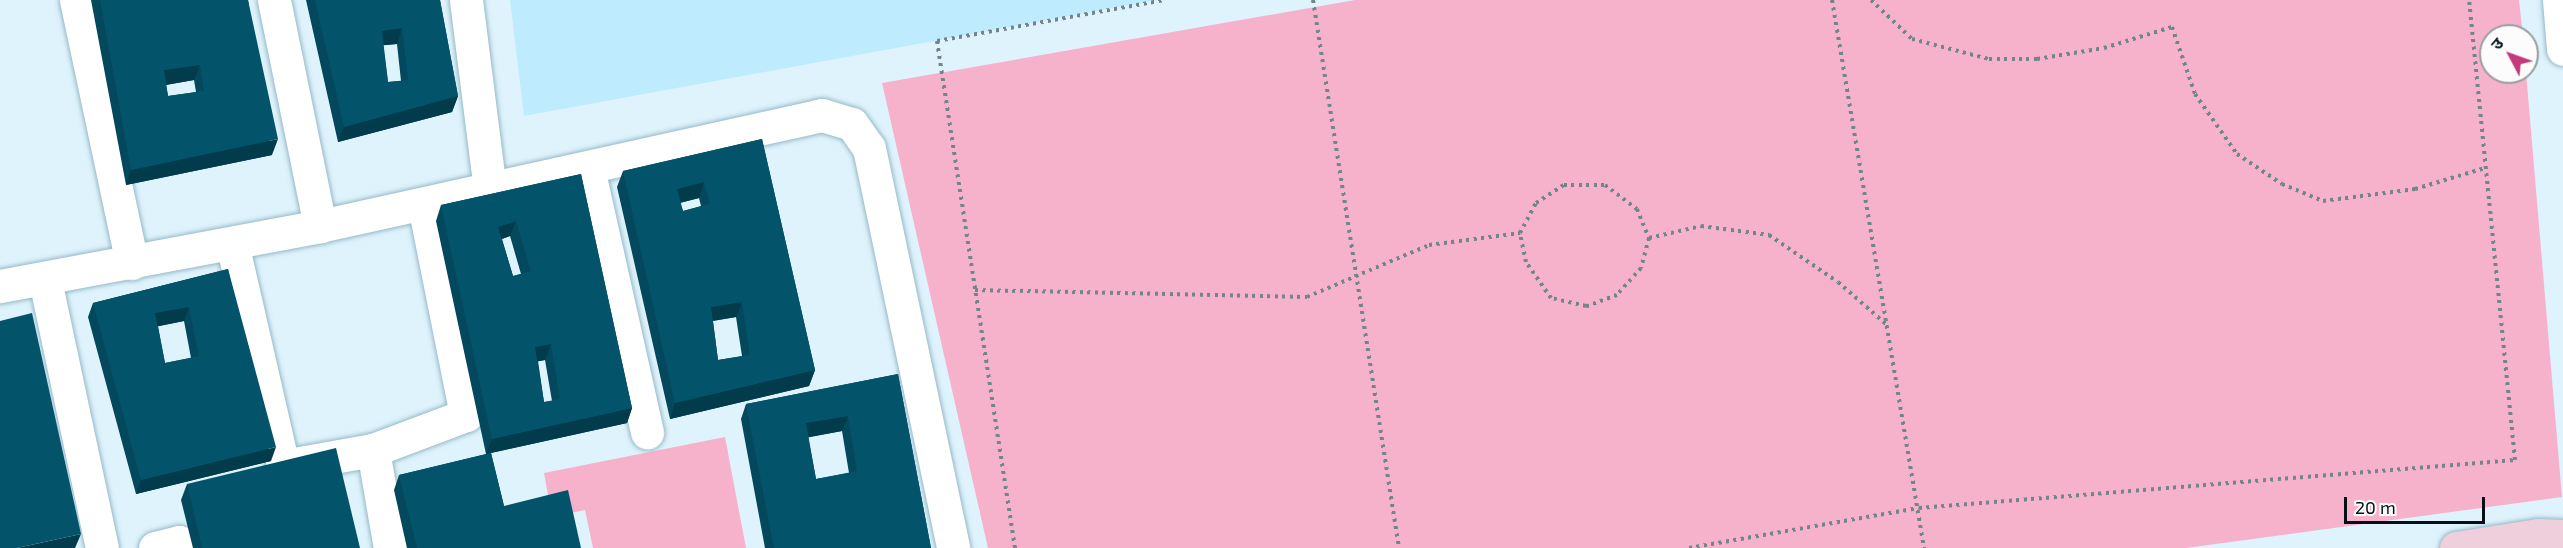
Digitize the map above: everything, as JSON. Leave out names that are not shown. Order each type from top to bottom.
[{"type":"street","points":[[76,0],[132,263]]},
{"type":"street","points":[[274,0],[320,226]]},
{"type":"street","points":[[466,0],[490,189]]},
{"type":"street","points":[[2559,0],[2563,49]]},
{"type":"street","points":[[0,286],[45,280],[320,226],[588,168],[794,117],[822,115],[852,124],[869,148],[953,548]]},
{"type":"street","points":[[588,168],[647,433]]},
{"type":"street","points":[[232,243],[283,466],[373,450],[466,415],[424,204]]},
{"type":"street","points":[[45,280],[102,548]]},
{"type":"street","points":[[373,450],[390,548]]},
{"type":"street","points":[[2456,548],[2563,536]]},
{"type":"street","points":[[155,548],[178,542],[180,548]]},
{"type":"path","points":[[1015,548],[937,41],[1164,0]]},
{"type":"path","points":[[1312,0],[1399,548]]},
{"type":"path","points":[[1832,0],[1924,548]]},
{"type":"path","points":[[1871,0],[1912,39],[1989,59],[2037,59],[2104,48],[2172,27],[2195,94],[2237,154],[2282,184],[2323,201],[2415,189],[2486,168]]},
{"type":"path","points":[[1689,548],[1919,508],[2515,460],[2469,0]]},
{"type":"path","points":[[1564,185],[1605,185],[1637,209],[1649,238],[1641,268],[1617,295],[1586,306],[1551,298],[1526,262],[1520,234],[1536,203],[1564,185]]},
{"type":"path","points":[[1649,238],[1701,226],[1769,235],[1838,282],[1886,324]]},
{"type":"path","points":[[975,290],[1307,297],[1429,245],[1520,234]]},
{"type":"shaded area","points":[[510,0],[1157,0],[524,116]]},
{"type":"shaded area","points":[[1355,0],[2519,0],[2522,24],[2479,24],[2479,84],[2527,84],[2562,497],[2186,548],[988,548],[882,83]]},
{"type":"shaded area","points":[[725,437],[746,548],[593,548],[585,510],[552,517],[544,473]]},
{"type":"building","points":[[100,0],[248,0],[278,139],[131,170]],"holes":[[[200,65],[204,91],[168,96],[164,70]]]},
{"type":"building","points":[[315,0],[440,0],[458,96],[344,127]],"holes":[[[402,28],[408,80],[388,82],[382,31]]]},
{"type":"building","points":[[762,139],[815,370],[675,403],[623,171]],"holes":[[[704,182],[710,204],[683,211],[677,189]],[[742,302],[750,355],[718,360],[711,307]]]},
{"type":"building","points":[[581,174],[632,408],[492,439],[441,205]],"holes":[[[516,221],[531,271],[513,276],[498,227]],[[551,344],[560,399],[544,402],[535,347]]]},
{"type":"building","points":[[228,269],[276,447],[141,480],[93,303]],"holes":[[[189,307],[199,356],[165,363],[155,313]]]},
{"type":"building","points":[[32,313],[81,534],[17,548],[0,548],[0,321]]},
{"type":"building","points":[[898,374],[931,548],[774,548],[746,404]],"holes":[[[848,416],[857,471],[816,479],[806,423]]]},
{"type":"building","points":[[336,448],[360,548],[202,548],[187,484]]},
{"type":"building","points":[[491,453],[504,506],[568,490],[581,548],[417,548],[399,475]]}]
